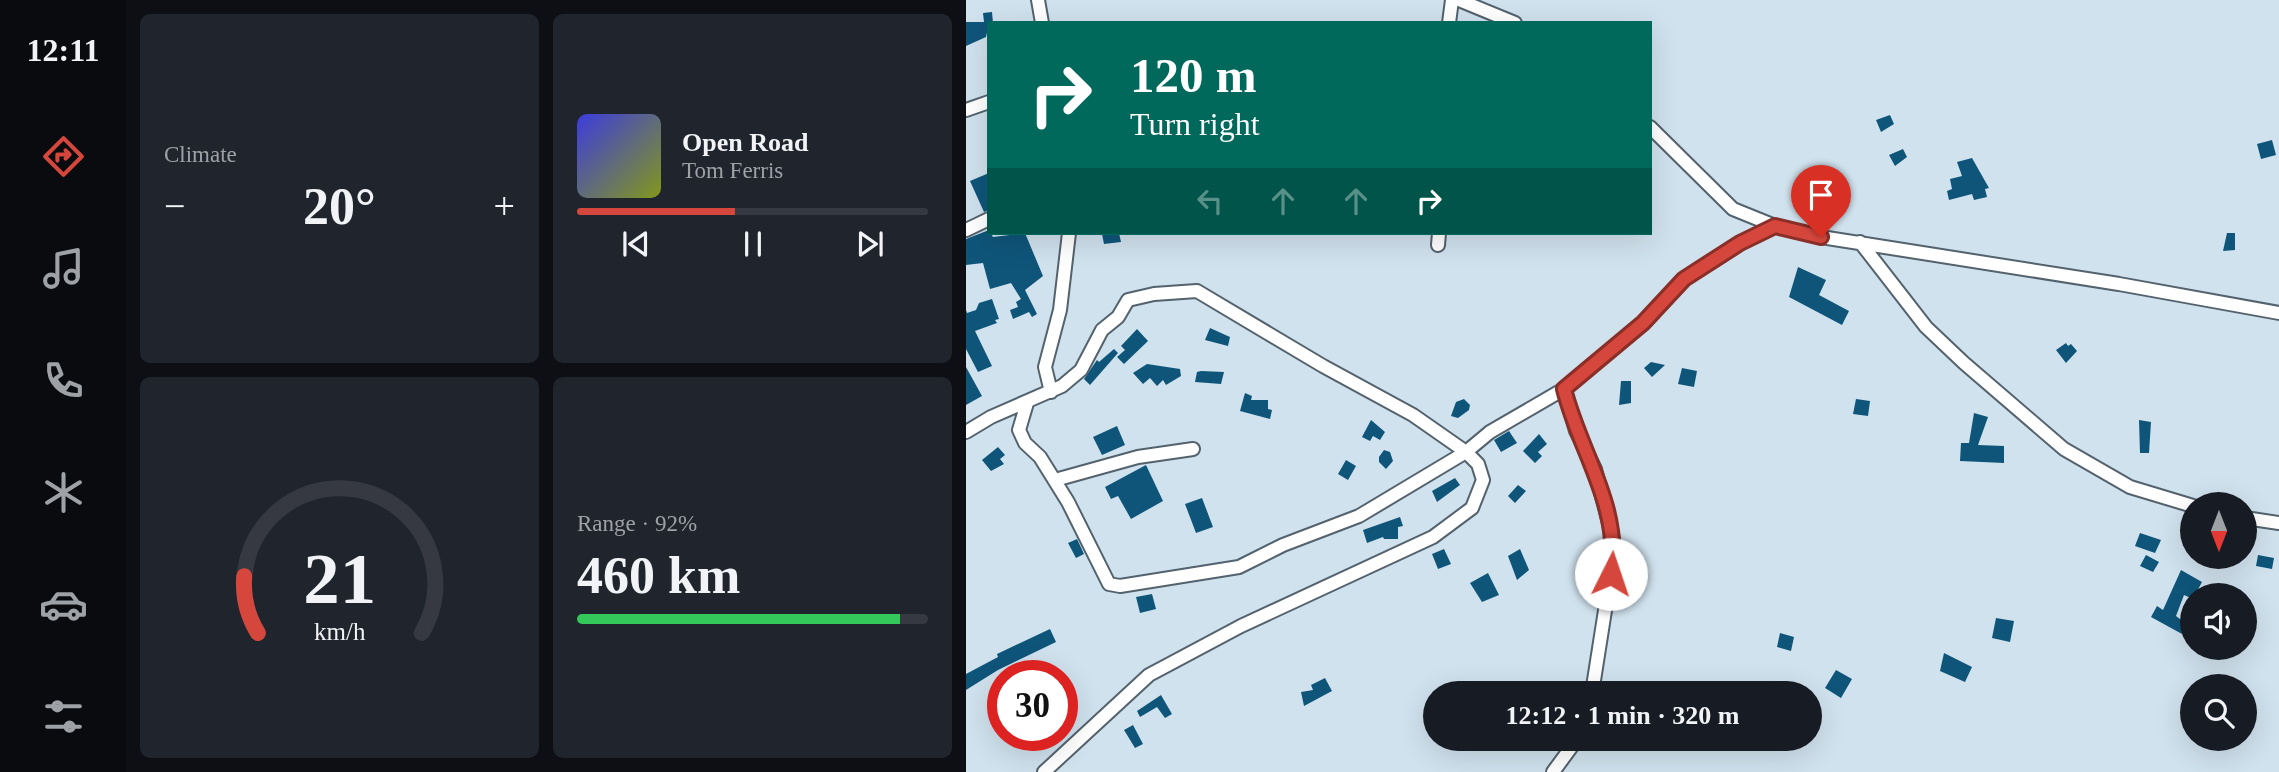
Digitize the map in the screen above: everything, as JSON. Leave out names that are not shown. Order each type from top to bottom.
[{"type":"street","points":[[1038,0],[1042,21]]},
{"type":"street","points":[[1449,21],[1452,0]]},
{"type":"street","points":[[1459,0],[1510,21]]},
{"type":"street","points":[[966,110],[987,103]]},
{"type":"street","points":[[1652,129],[1705,185],[1733,209],[1775,226],[2279,313]]},
{"type":"street","points":[[966,230],[987,220]]},
{"type":"street","points":[[1027,402],[1019,430],[1025,443],[1040,457],[1055,480],[1109,584],[1120,586],[1239,567],[1283,545],[1359,516],[1466,452],[1490,432],[1564,389],[1643,323],[1684,279],[1740,243],[1775,226]]},
{"type":"street","points":[[1051,392],[1045,367],[1060,310],[1069,235]]},
{"type":"street","points":[[1860,242],[1926,327],[2064,449],[2130,487],[2180,502]]},
{"type":"street","points":[[966,432],[991,417],[1051,392],[1081,370],[1102,330],[1118,317],[1128,300],[1154,294],[1197,291],[1323,366],[1413,415],[1466,452],[1478,464],[1483,480],[1475,502],[1459,520],[1433,537],[1168,662],[1137,684],[1044,772]]},
{"type":"street","points":[[1564,389],[1576,431],[1595,469],[1615,547],[1594,681]]},
{"type":"street","points":[[1055,480],[1138,457],[1193,449]]},
{"type":"street","points":[[2258,520],[2279,523]]},
{"type":"street","points":[[1553,772],[1568,751]]},
{"type":"building","points":[[992,12],[993,21],[987,21],[986,37],[966,46],[966,22],[984,22],[983,13]]},
{"type":"building","points":[[1890,115],[1894,124],[1881,132],[1876,120]]},
{"type":"building","points":[[2272,140],[2276,155],[2261,159],[2257,144]]},
{"type":"building","points":[[1903,149],[1907,157],[1895,166],[1889,155]]},
{"type":"building","points":[[1972,158],[1989,188],[1985,189],[1987,197],[1974,200],[1972,194],[1949,200],[1947,191],[1952,189],[1950,179],[1962,176],[1957,162]]},
{"type":"building","points":[[987,174],[987,211],[984,212],[970,181]]},
{"type":"building","points":[[987,231],[987,235],[993,237],[1026,235],[1043,276],[1025,290],[1037,314],[1032,317],[1029,312],[1013,319],[1010,310],[1018,307],[1016,302],[1021,299],[1011,283],[990,289],[983,263],[966,265],[966,239]]},
{"type":"building","points":[[2227,233],[2235,233],[2235,250],[2223,251]]},
{"type":"building","points":[[1102,235],[1119,235],[1121,242],[1104,244]]},
{"type":"building","points":[[1798,267],[1826,280],[1819,295],[1849,311],[1842,325],[1789,297]]},
{"type":"building","points":[[992,299],[999,319],[995,320],[997,323],[975,331],[992,366],[978,372],[966,349],[966,310],[967,313],[976,310],[979,303]]},
{"type":"building","points":[[1210,328],[1230,337],[1228,346],[1205,340]]},
{"type":"building","points":[[1137,329],[1148,341],[1124,364],[1117,357],[1125,350],[1121,346]]},
{"type":"building","points":[[2066,343],[2068,346],[2071,344],[2077,351],[2066,363],[2056,350]]},
{"type":"building","points":[[1114,349],[1118,353],[1090,385],[1084,379],[1097,360],[1099,362]]},
{"type":"building","points":[[1651,362],[1665,365],[1652,377],[1644,368]]},
{"type":"building","points":[[1147,364],[1180,369],[1181,376],[1166,385],[1163,380],[1157,386],[1150,378],[1143,384],[1133,373]]},
{"type":"building","points":[[966,367],[982,396],[966,405]]},
{"type":"building","points":[[1682,368],[1697,371],[1694,387],[1678,384]]},
{"type":"building","points":[[1197,372],[1224,372],[1221,384],[1195,382]]},
{"type":"building","points":[[1621,381],[1631,381],[1631,403],[1619,405]]},
{"type":"building","points":[[1245,393],[1252,396],[1251,400],[1268,400],[1268,409],[1272,410],[1270,419],[1240,411]]},
{"type":"building","points":[[1464,399],[1470,405],[1469,410],[1458,418],[1451,416],[1456,402]]},
{"type":"building","points":[[1856,399],[1870,401],[1868,416],[1853,414]]},
{"type":"building","points":[[1974,413],[1988,417],[1978,445],[2004,446],[2004,463],[1960,461],[1961,443],[1969,443]]},
{"type":"building","points":[[1371,420],[1385,432],[1380,440],[1373,436],[1370,441],[1362,437]]},
{"type":"building","points":[[2139,420],[2151,422],[2149,453],[2140,453]]},
{"type":"building","points":[[1117,426],[1125,445],[1102,455],[1093,437]]},
{"type":"building","points":[[1509,431],[1517,443],[1501,452],[1494,440]]},
{"type":"building","points":[[1539,434],[1547,444],[1538,452],[1542,456],[1535,463],[1523,451]]},
{"type":"building","points":[[998,447],[1005,455],[1000,459],[1004,464],[991,471],[982,460]]},
{"type":"building","points":[[1384,450],[1390,452],[1393,461],[1386,469],[1379,462]]},
{"type":"building","points":[[1346,460],[1356,466],[1348,480],[1338,474]]},
{"type":"building","points":[[1146,465],[1163,501],[1131,519],[1118,496],[1111,499],[1105,487]]},
{"type":"building","points":[[1455,478],[1460,485],[1437,502],[1432,491]]},
{"type":"building","points":[[1518,485],[1526,491],[1515,503],[1508,496]]},
{"type":"building","points":[[1202,498],[1213,527],[1196,533],[1185,504]]},
{"type":"building","points":[[1400,517],[1403,526],[1398,527],[1398,539],[1383,537],[1367,543],[1363,530]]},
{"type":"building","points":[[2140,533],[2161,540],[2155,553],[2135,546]]},
{"type":"building","points":[[1077,539],[1084,554],[1076,558],[1068,543]]},
{"type":"building","points":[[1444,549],[1451,564],[1438,569],[1432,554]]},
{"type":"building","points":[[1520,549],[1529,570],[1517,580],[1508,556]]},
{"type":"building","points":[[2146,555],[2159,562],[2153,572],[2140,566]]},
{"type":"building","points":[[2258,555],[2274,558],[2272,569],[2258,566]]},
{"type":"building","points":[[2181,570],[2202,582],[2180,583],[2180,606],[2176,616],[2180,619],[2180,633],[2151,617],[2157,606],[2163,610]]},
{"type":"building","points":[[1488,573],[1499,595],[1482,602],[1470,583]]},
{"type":"building","points":[[1152,594],[1156,609],[1140,613],[1136,597]]},
{"type":"building","points":[[1996,618],[2014,621],[2010,642],[1992,638]]},
{"type":"building","points":[[1050,629],[1056,642],[1019,660],[992,660],[998,657],[997,654]]},
{"type":"building","points":[[1780,633],[1794,637],[1791,651],[1777,647]]},
{"type":"building","points":[[1944,653],[1972,667],[1965,682],[1940,671]]},
{"type":"building","points":[[987,663],[987,677],[966,690],[966,674]]},
{"type":"building","points":[[1836,670],[1852,679],[1841,698],[1825,688]]},
{"type":"building","points":[[1325,678],[1332,691],[1304,706],[1301,692],[1313,690],[1311,685]]},
{"type":"building","points":[[1161,695],[1172,714],[1165,718],[1157,707],[1140,717],[1137,711]]},
{"type":"building","points":[[1133,725],[1143,744],[1135,748],[1124,730]]},
{"type":"route","points":[[1611,574],[1615,547],[1608,514],[1595,469],[1570,415],[1564,389],[1643,323],[1684,279],[1740,243],[1775,226],[1821,237]]}]
